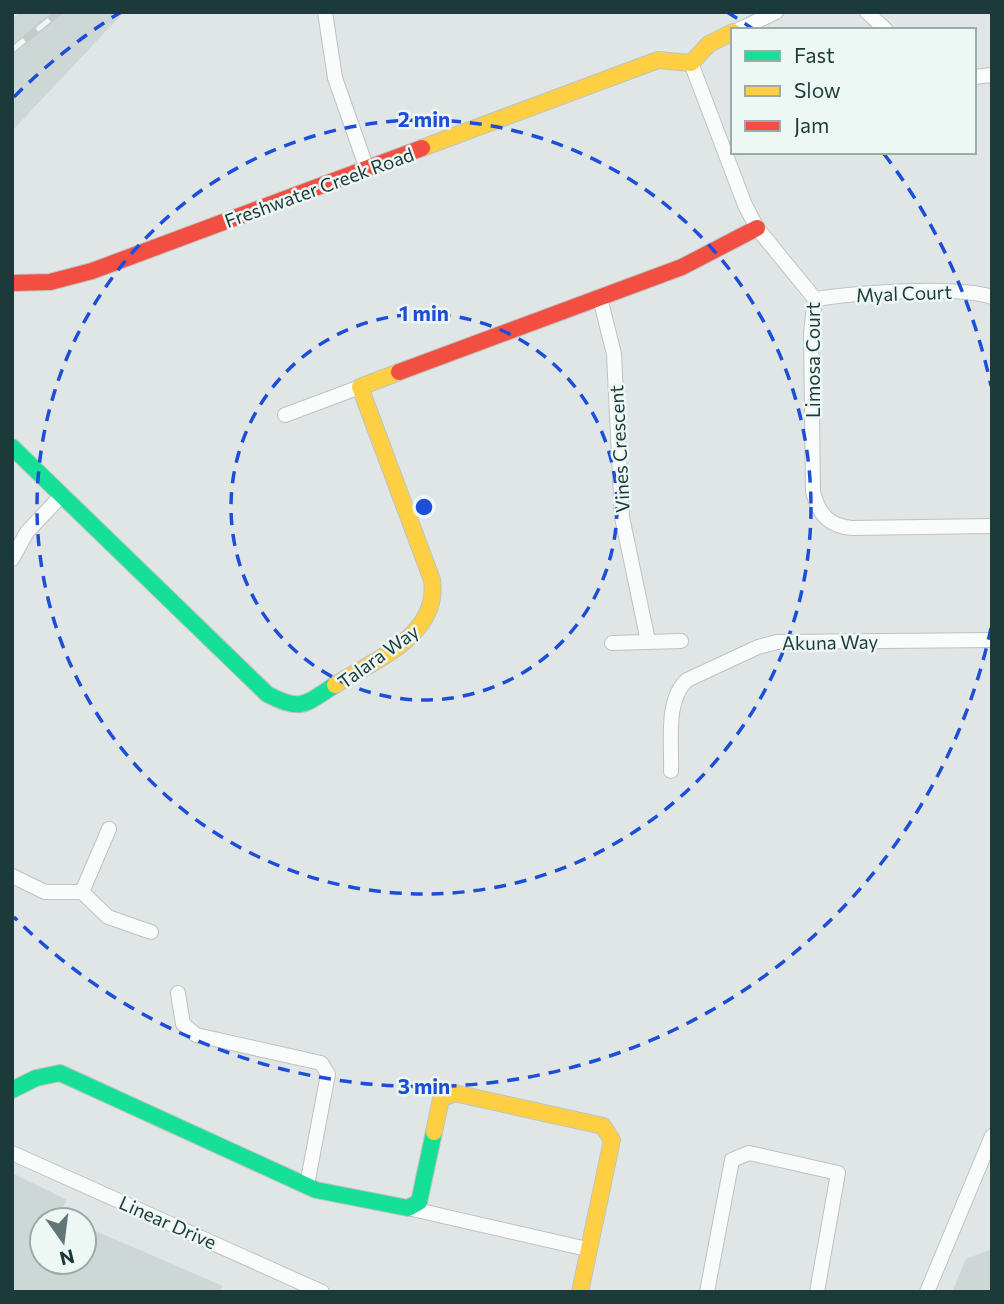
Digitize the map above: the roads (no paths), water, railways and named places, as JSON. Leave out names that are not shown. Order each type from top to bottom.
[{"type":"street","points":[[325,12],[335,78],[367,169]]},
{"type":"street","points":[[742,28],[776,12]]},
{"type":"street","points":[[867,12],[884,28]]},
{"type":"street","points":[[691,63],[709,44],[731,33]]},
{"type":"street","name":"Freshwater Creek Road","points":[[12,283],[69,279],[658,60],[691,63]]},
{"type":"street","name":"Limosa Court","points":[[691,63],[745,205],[757,228],[815,299],[811,332],[813,478],[820,512],[831,523],[852,528],[992,526]]},
{"type":"street","points":[[285,415],[682,267],[757,228]]},
{"type":"street","name":"Myal Court","points":[[815,299],[857,294],[972,292],[992,296]]},
{"type":"street","name":"Vines Crescent","points":[[600,298],[614,354],[622,517],[648,641]]},
{"type":"street","name":"Talara Way","points":[[12,447],[267,694],[290,706],[302,706],[410,637],[422,626],[435,604],[432,580],[360,387]]},
{"type":"street","points":[[12,559],[27,533],[62,495]]},
{"type":"street","name":"Akuna Way","points":[[671,771],[674,701],[678,688],[687,680],[758,647],[777,642],[992,640]]},
{"type":"street","points":[[612,643],[681,641]]},
{"type":"street","points":[[82,892],[108,829]]},
{"type":"street","points":[[12,876],[45,892],[82,892],[108,917],[150,932]]},
{"type":"street","points":[[178,993],[183,1024],[195,1035],[321,1063],[328,1074],[307,1185]]},
{"type":"street","points":[[12,1090],[36,1078],[60,1073],[307,1185],[587,1249]]},
{"type":"street","points":[[408,1208],[419,1202],[442,1098],[454,1093],[603,1126],[612,1140],[580,1292]]},
{"type":"street","points":[[927,1292],[992,1136]]},
{"type":"street","name":"Linear Drive","points":[[12,1153],[322,1292]]},
{"type":"street","points":[[707,1292],[732,1160],[749,1153],[838,1173],[817,1292]]},
{"type":"railway","points":[[12,50],[59,12]]}]
